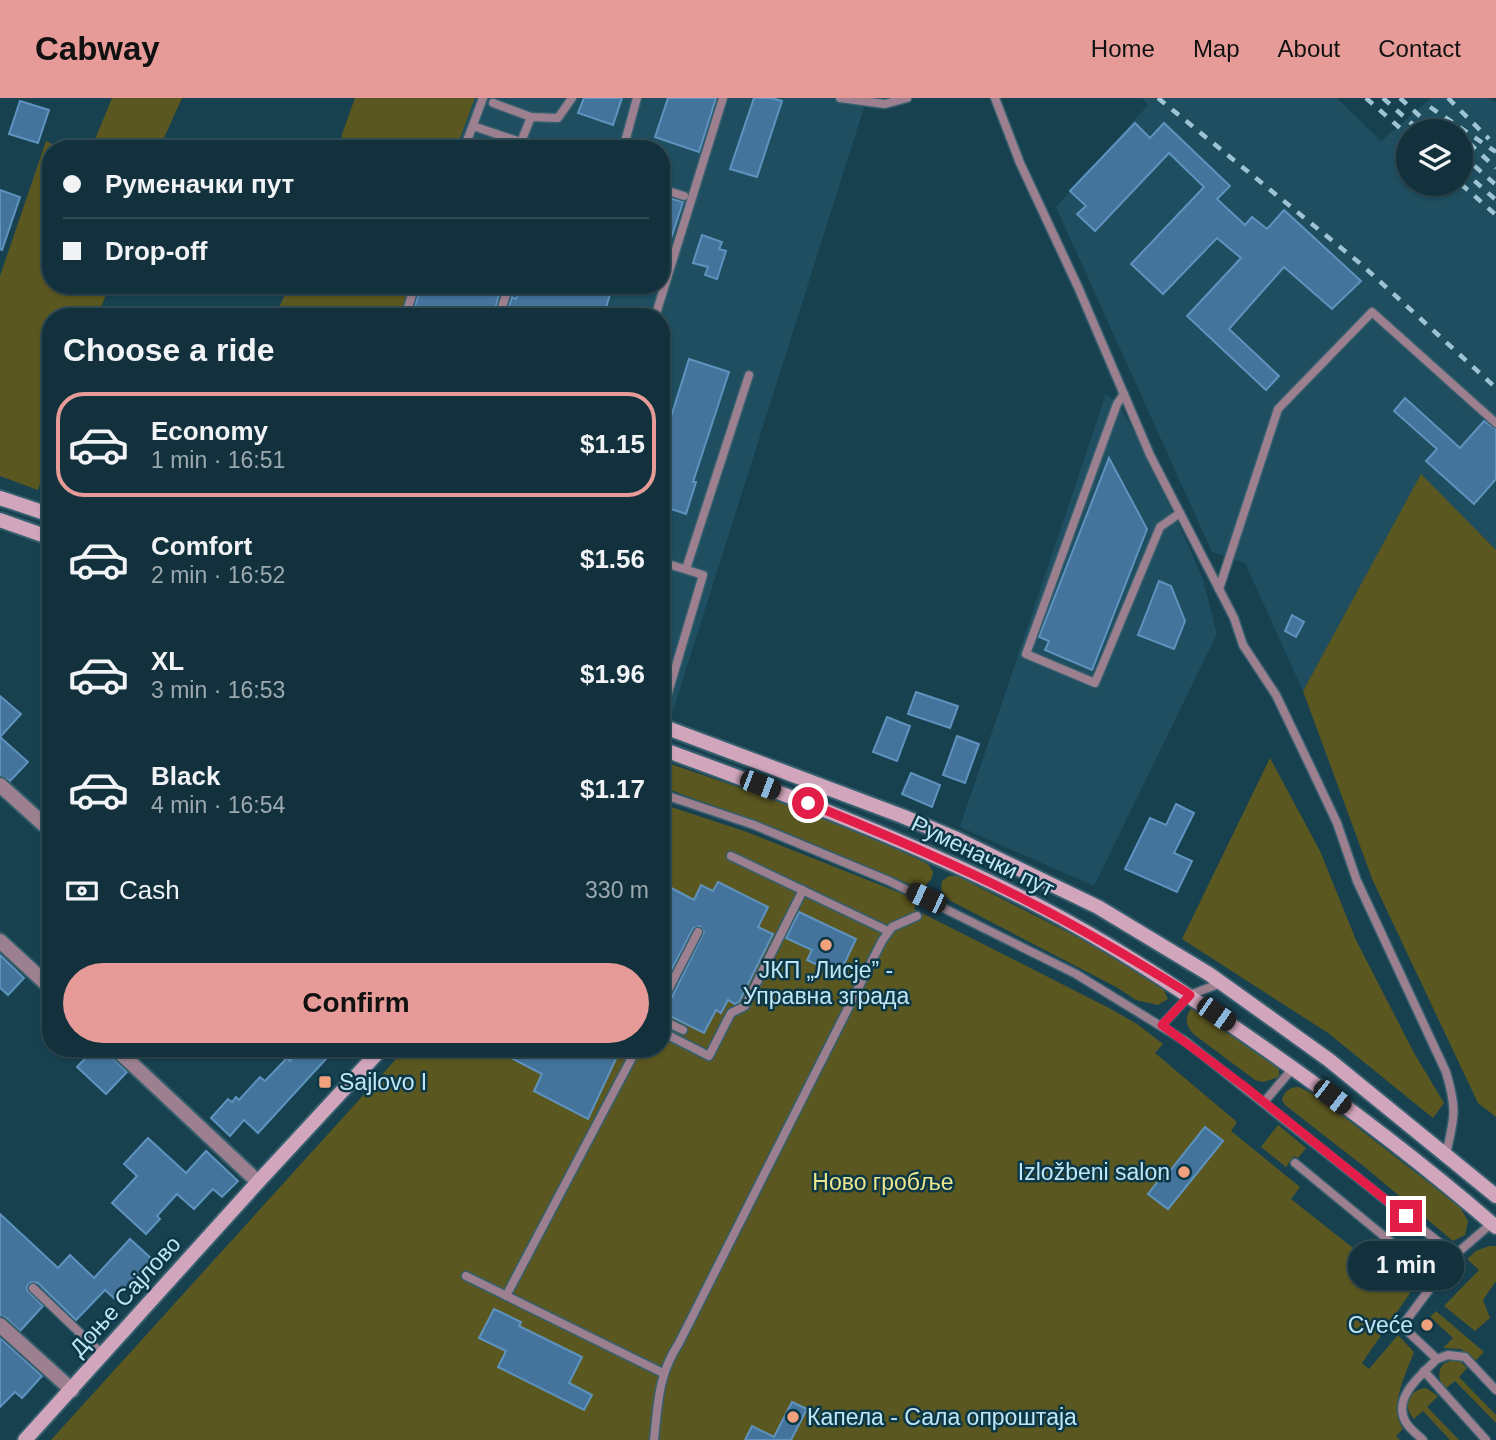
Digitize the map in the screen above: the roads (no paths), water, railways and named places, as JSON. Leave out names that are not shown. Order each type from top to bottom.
[{"type":"main road","points":[[0,498],[42,512]]},
{"type":"main road","points":[[0,520],[42,535]]},
{"type":"main road","name":"Руменачки пут","points":[[670,729],[827,786],[957,839],[1098,907],[1222,982],[1329,1060],[1496,1196]]},
{"type":"main road","name":"Руменачки пут","points":[[670,752],[819,808],[934,857],[1055,915],[1190,995],[1293,1068],[1495,1223]]},
{"type":"main road","name":"Доње Сајлово","points":[[26,1440],[374,1057]]},
{"type":"street","points":[[0,785],[42,823]]},
{"type":"street","points":[[0,941],[42,980]]},
{"type":"street","points":[[125,1057],[258,1182]]},
{"type":"street","points":[[0,1325],[72,1390]]},
{"type":"lane","points":[[468,140],[483,98]]},
{"type":"lane","points":[[493,103],[531,117],[558,118],[572,98]]},
{"type":"lane","points":[[625,140],[637,98]]},
{"type":"lane","points":[[670,269],[723,98]]},
{"type":"lane","points":[[840,98],[886,104],[907,98]]},
{"type":"lane","points":[[994,98],[1020,163],[1078,286],[1150,455],[1234,618],[1243,645],[1276,695],[1312,770],[1337,823],[1357,881],[1446,1072],[1455,1102],[1454,1122],[1446,1154]]},
{"type":"lane","points":[[522,140],[531,117]]},
{"type":"lane","points":[[473,126],[515,140]]},
{"type":"lane","points":[[670,192],[684,196]]},
{"type":"lane","points":[[1219,589],[1278,408],[1372,312],[1496,423]]},
{"type":"lane","points":[[686,569],[749,375]]},
{"type":"lane","points":[[1124,394],[1117,404],[1026,654],[1095,683],[1160,527],[1180,513]]},
{"type":"lane","points":[[670,564],[703,575],[670,686]]},
{"type":"lane","points":[[670,797],[754,825],[889,881],[1076,974],[1162,1025],[1264,1102],[1455,1255]]},
{"type":"lane","points":[[732,856],[888,931]]},
{"type":"lane","points":[[670,1036],[709,1056],[731,1013],[744,1006],[803,890]]},
{"type":"lane","points":[[654,1440],[663,1373],[888,931],[918,916]]},
{"type":"lane","points":[[670,986],[698,932]]},
{"type":"lane","points":[[1162,1025],[1190,995],[1222,982]]},
{"type":"lane","points":[[670,1024],[683,1030]]},
{"type":"lane","points":[[506,1296],[632,1057]]},
{"type":"lane","points":[[1264,1102],[1293,1068]]},
{"type":"lane","points":[[1295,1163],[1436,1279]]},
{"type":"lane","points":[[1437,1359],[1402,1326],[1455,1255],[1495,1223]]},
{"type":"lane","points":[[466,1276],[663,1373]]},
{"type":"lane","points":[[33,1288],[103,1355]]},
{"type":"lane","points":[[1423,1440],[1406,1423],[1403,1405],[1409,1388],[1437,1359],[1454,1355],[1465,1357],[1496,1390]]},
{"type":"lane","points":[[1424,1371],[1486,1440]]},
{"type":"railway","points":[[1158,98],[1362,265],[1496,388]]},
{"type":"railway","points":[[1366,98],[1396,125]]},
{"type":"railway","points":[[1383,98],[1407,119]]},
{"type":"railway","points":[[1400,98],[1423,119]]},
{"type":"railway","points":[[1448,98],[1489,139]]},
{"type":"railway","points":[[1430,107],[1496,152]]},
{"type":"railway","points":[[1473,147],[1496,168]]},
{"type":"railway","points":[[1473,165],[1496,185]]},
{"type":"railway","points":[[1473,180],[1496,200]]},
{"type":"railway","points":[[1473,195],[1496,215]]},
{"type":"place","name":"ЈКП „Лисје” - Управна зграда","points":[[826,945]]},
{"type":"place","name":"Sajlovo I","points":[[325,1082]]},
{"type":"place","name":"Izložbeni salon","points":[[1184,1172]]},
{"type":"place","name":"Cveće","points":[[1427,1325]]},
{"type":"place","name":"Капела - Сала опроштаја","points":[[793,1417]]},
{"type":"park label","name":"Ново гробље","points":[[883,1182]]}]
